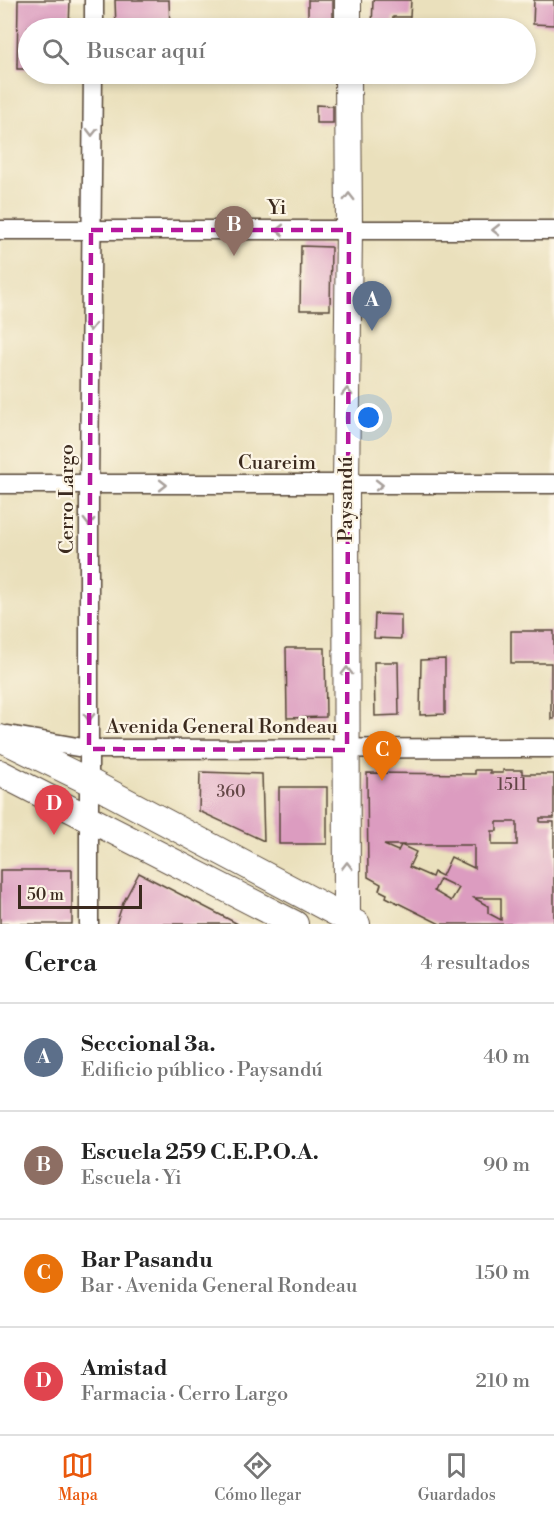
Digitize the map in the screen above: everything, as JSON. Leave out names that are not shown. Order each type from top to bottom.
[{"type":"street","points":[[94,0],[94,18]]},
{"type":"street","points":[[348,0],[348,18]]},
{"type":"street","name":"Cerro Largo","points":[[89,924],[89,484],[93,84]]},
{"type":"street","name":"Paysandú","points":[[348,84],[346,486],[347,750],[351,922]]},
{"type":"street","name":"Yi","points":[[0,230],[554,230]]},
{"type":"street","name":"Cuareim","points":[[0,484],[346,486],[554,484]]},
{"type":"street","name":"Avenida General Rondeau","points":[[0,733],[89,749],[554,748]]},
{"type":"street","points":[[0,738],[90,782],[351,922]]},
{"type":"street","points":[[0,773],[295,924]]},
{"type":"highlighted area","points":[[91,230],[349,230],[347,750],[89,749]]},
{"type":"building","points":[[18,0],[70,0],[69,18],[18,18],[17,69]]},
{"type":"building","points":[[115,0],[169,0],[170,18],[116,18]]},
{"type":"building","points":[[308,0],[333,0],[333,18],[308,18]]},
{"type":"building","points":[[373,0],[411,0],[410,17],[372,18]]},
{"type":"building","points":[[534,0],[554,0],[554,25],[536,24],[536,18],[533,18]]},
{"type":"building","points":[[316,105],[333,106],[333,123],[316,123]]},
{"type":"building","points":[[301,246],[331,247],[330,310],[300,310]]},
{"type":"building","points":[[375,614],[401,615],[401,639],[374,638]]},
{"type":"building","points":[[511,631],[554,631],[554,719],[551,719],[551,663],[511,663]]},
{"type":"building","points":[[286,648],[325,648],[326,717],[287,718]]},
{"type":"building","points":[[445,659],[445,714],[420,715],[421,660]]},
{"type":"building","points":[[374,662],[398,662],[399,715],[375,716]]},
{"type":"building","points":[[475,770],[503,773],[503,770],[522,770],[522,774],[554,774],[554,818],[540,818],[540,822],[554,822],[554,924],[440,924],[386,897],[387,894],[379,890],[381,884],[368,877],[367,773],[475,774]],"holes":[[[497,822],[517,822],[517,845],[492,845],[492,831],[497,831]],[[384,845],[401,845],[398,851]],[[401,845],[474,845],[474,868],[451,857],[442,876],[434,872],[432,877],[409,867],[416,852]],[[440,879],[459,888],[451,901],[434,891]],[[474,898],[501,898],[501,920],[488,913],[488,906]]]},
{"type":"building","points":[[200,772],[262,774],[264,841],[199,811]]},
{"type":"building","points":[[279,787],[327,787],[327,844],[279,844]]},
{"type":"building","points":[[0,870],[72,870],[72,924],[0,924]]},
{"type":"building","points":[[139,873],[238,924],[116,924],[123,903]]},
{"type":"place","name":"Escuela 259 C.E.P.O.A.","points":[[234,256]]},
{"type":"place","name":"Seccional 3a.","points":[[372,331]]},
{"type":"place","name":"Bar Pasandu","points":[[382,781]]},
{"type":"place","name":"Amistad","points":[[54,835]]}]
